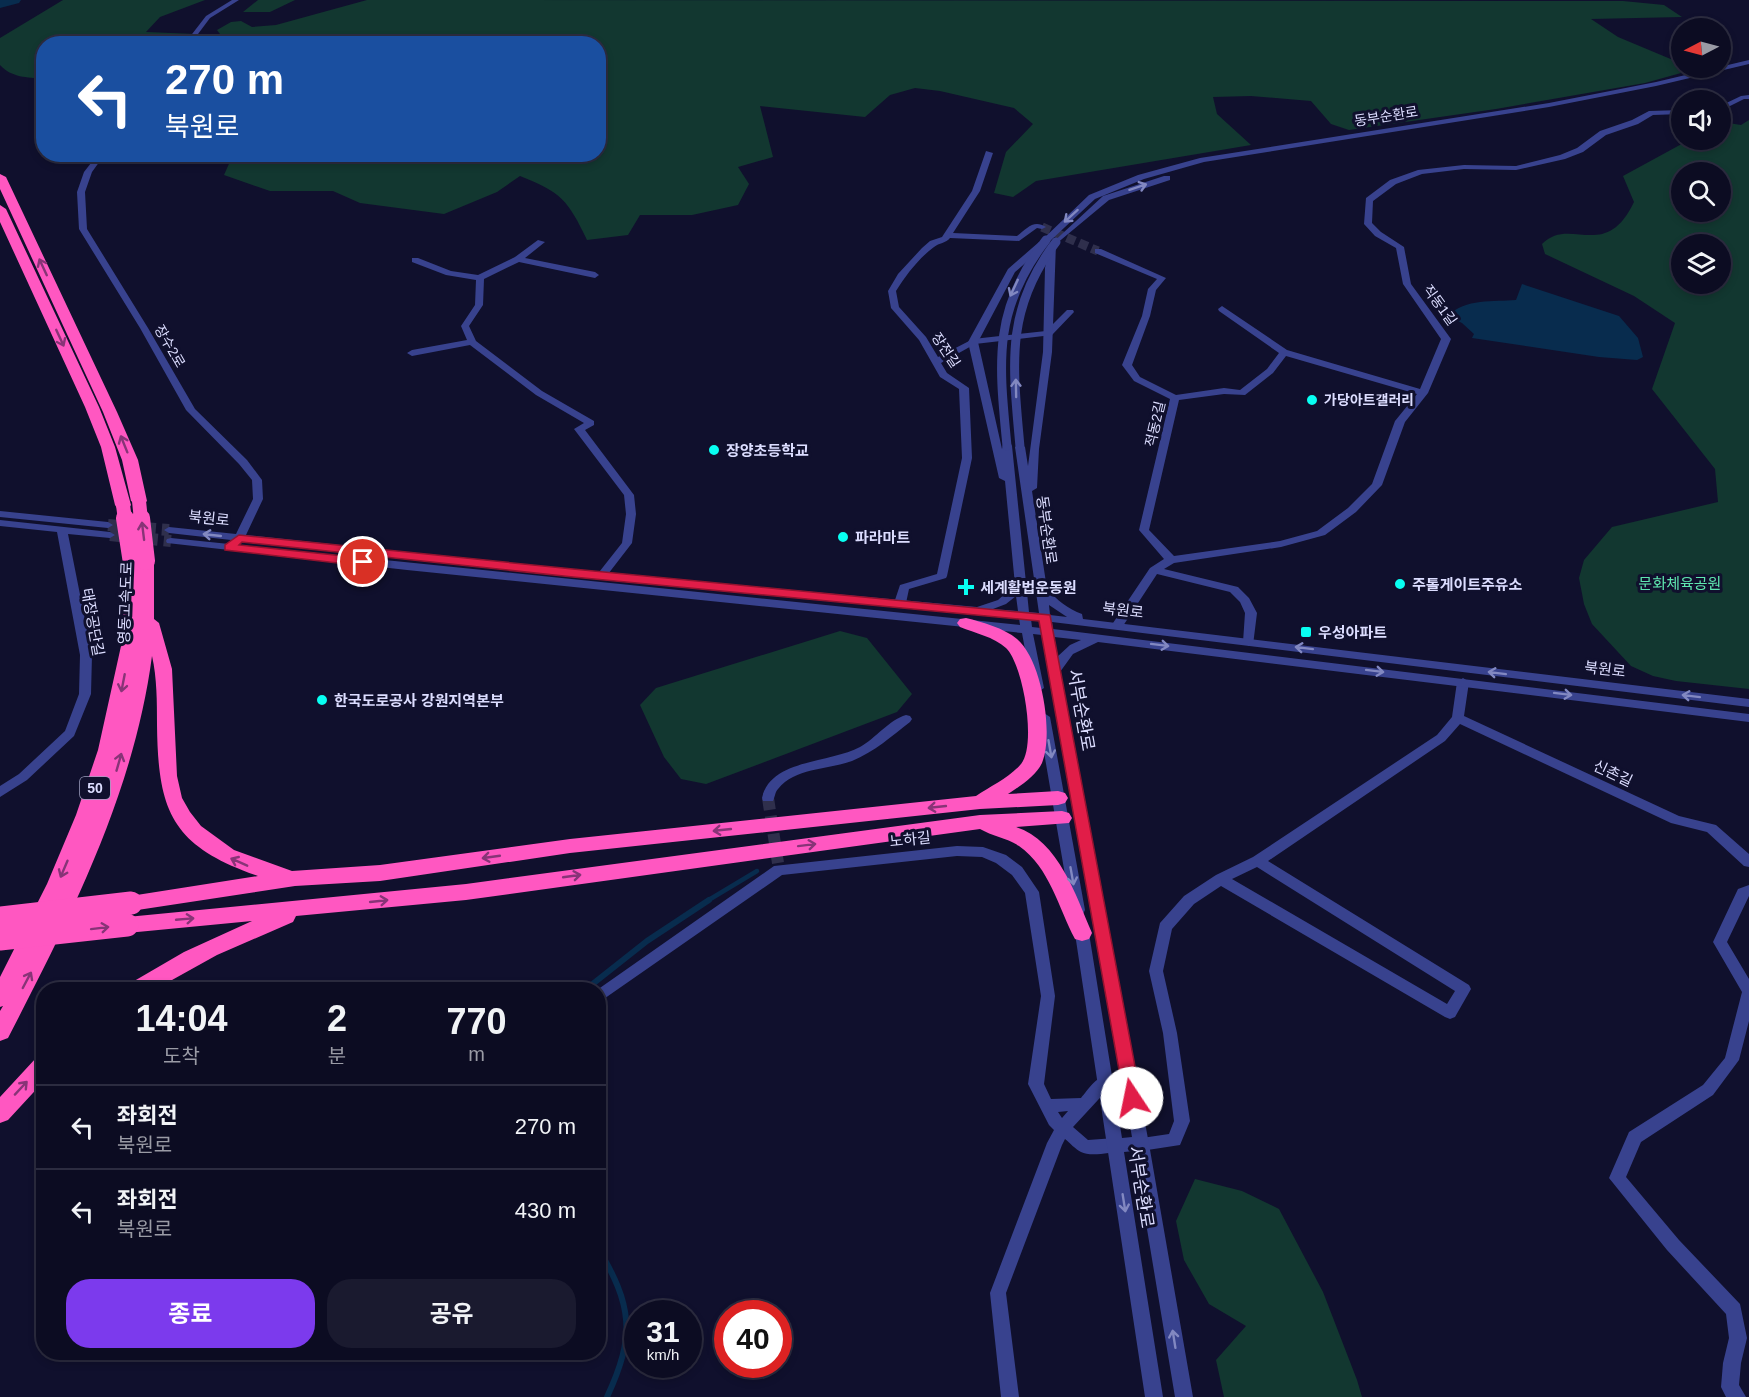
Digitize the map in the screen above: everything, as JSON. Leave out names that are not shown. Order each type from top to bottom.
[{"type":"highway","name":"영동고속도로","points":[[0,177],[110,411],[130,460],[139,501],[139,562],[132,637],[107,750],[86,815],[57,884],[0,998]]},
{"type":"highway","name":"영동고속도로","points":[[0,209],[92,407],[108,447],[139,562],[147,612],[140,678],[128,732],[108,799],[78,876],[0,1032]]},
{"type":"highway","points":[[147,612],[164,673],[168,779],[178,808],[194,832],[218,853],[251,868],[295,878]]},
{"type":"highway","points":[[966,616],[1014,645],[1034,681],[1041,720],[1032,763],[980,812]]},
{"type":"highway","points":[[0,939],[466,892],[1067,797]]},
{"type":"highway","points":[[980,812],[1040,853],[1055,875],[1082,933]]},
{"type":"highway","points":[[0,918],[132,903],[295,878],[380,873],[570,846],[980,812],[1071,818]]},
{"type":"highway","points":[[150,982],[177,964],[228,938],[308,908]]},
{"type":"highway","points":[[0,1113],[36,1074]]},
{"type":"street","points":[[194,36],[208,17],[236,0]]},
{"type":"street","name":"동부순환로","points":[[1045,618],[1020,447],[1017,404],[1017,318],[1024,292],[1050,243],[1092,197],[1141,177],[1203,160],[1549,105],[1667,82],[1749,62]]},
{"type":"street","name":"동부순환로","points":[[1026,630],[1000,381],[1003,328],[1013,290],[1027,264],[1106,198],[1174,175],[1247,159],[1548,110],[1660,89],[1749,69]]},
{"type":"street","points":[[1731,104],[1749,97]]},
{"type":"street","name":"직동1길","points":[[1117,626],[1154,570],[1171,560],[1281,544],[1321,533],[1352,510],[1377,484],[1400,421],[1423,393],[1446,339],[1407,284],[1400,247],[1378,234],[1368,224],[1369,200],[1394,182],[1421,172],[1464,167],[1516,168],[1562,157],[1580,150],[1603,133],[1635,122],[1652,113],[1671,112]]},
{"type":"street","name":"장전길","points":[[900,603],[904,587],[942,576],[967,458],[964,388],[944,375],[923,339],[895,308],[892,291],[901,276],[925,250],[948,235],[976,191],[989,153]]},
{"type":"street","name":"장수2로","points":[[96,162],[88,172],[81,192],[83,229],[191,410],[243,462],[257,480],[258,499],[239,538],[230,547]]},
{"type":"street","points":[[948,235],[1019,239],[1036,225],[1042,227]]},
{"type":"street","points":[[415,260],[449,273],[480,278],[518,259],[541,242]]},
{"type":"street","points":[[1031,532],[1034,445],[1049,333],[1050,243]]},
{"type":"street","points":[[1016,532],[973,342],[1011,271],[1050,243]]},
{"type":"street","name":"적동2길","points":[[1098,251],[1162,278],[1152,289],[1146,316],[1127,364],[1137,379],[1175,398],[1144,530],[1171,560]]},
{"type":"street","points":[[518,259],[595,275]]},
{"type":"street","points":[[480,278],[479,305],[465,326],[472,342],[539,393],[591,423],[579,429],[629,495],[631,514],[627,543],[601,576]]},
{"type":"street","points":[[1222,309],[1284,352],[1423,393]]},
{"type":"street","points":[[935,362],[973,342],[1049,333],[1070,312]]},
{"type":"street","points":[[412,353],[472,342]]},
{"type":"street","points":[[1175,398],[1208,392],[1242,393],[1270,371],[1284,352]]},
{"type":"street","points":[[0,514],[109,530]]},
{"type":"street","points":[[0,523],[66,525]]},
{"type":"street","name":"태장공단길","points":[[0,792],[23,777],[70,733],[85,694],[86,655],[66,525]]},
{"type":"street","name":"북원로","points":[[1749,703],[1462,675],[1248,656],[1102,639],[1026,630],[966,616],[900,603],[601,576],[239,538],[170,536],[230,547],[473,574],[966,616],[1024,615],[1249,642],[1462,675],[1749,718]]},
{"type":"street","points":[[473,574],[479,562]]},
{"type":"street","points":[[1154,570],[1234,589],[1245,600],[1251,613],[1248,656]]},
{"type":"street","points":[[966,616],[1002,602],[1021,586]]},
{"type":"street","points":[[1041,590],[1067,613],[1099,624]]},
{"type":"street","name":"서부순환로","points":[[1045,618],[1054,672],[1067,797],[1141,1144],[1184,1397]]},
{"type":"street","points":[[1026,630],[1034,681]]},
{"type":"street","points":[[1054,672],[1062,657],[1070,650],[1082,643],[1102,639]]},
{"type":"street","points":[[1221,879],[1258,861],[1441,738],[1458,718],[1462,675]]},
{"type":"street","name":"신촌길","points":[[1458,718],[1676,820],[1711,828],[1749,862]]},
{"type":"street","points":[[768,798],[770,788],[785,776],[818,763],[847,758],[866,749],[906,719]]},
{"type":"street","name":"서부순환로","points":[[1041,720],[1067,797]]},
{"type":"street","name":"서부순환로","points":[[1071,818],[1082,933],[1154,1397]]},
{"type":"street","name":"노하길","points":[[606,991],[778,866],[957,851],[983,852],[1002,859],[1017,871],[1032,892],[1048,996],[1036,1084],[1054,1120],[1085,1147],[1174,1140],[1182,1121],[1170,1032],[1156,971],[1164,927],[1189,900],[1221,879]]},
{"type":"street","points":[[1221,879],[1450,1013],[1464,989],[1258,861]]},
{"type":"street","points":[[1737,1397],[1730,1387],[1732,1363],[1738,1338],[1734,1310],[1673,1245],[1617,1178],[1635,1137],[1708,1090],[1732,1060],[1749,992],[1720,942],[1743,893],[1749,891]]},
{"type":"street","points":[[1010,1397],[998,1293],[1039,1182],[1063,1128],[1106,1082]]},
{"type":"street","points":[[1047,1106],[1086,1104]]},
{"type":"green space","points":[[63,0],[205,0],[160,17],[146,32],[196,34],[196,36],[36,36],[36,78],[20,76],[0,65],[0,38]]},
{"type":"green space","points":[[258,0],[295,0],[270,12],[243,12]]},
{"type":"green space","points":[[367,0],[1623,1],[1664,5],[1682,17],[1591,19],[1618,37],[1671,59],[1671,76],[1645,83],[1496,109],[1349,130],[1331,124],[1311,101],[1251,96],[1213,97],[1217,114],[1251,145],[1036,181],[1013,197],[994,193],[1006,152],[1033,124],[1014,108],[940,91],[915,88],[890,95],[865,117],[760,106],[773,157],[738,167],[749,184],[738,205],[692,215],[640,215],[628,235],[587,240],[574,215],[562,199],[545,187],[520,176],[497,192],[444,214],[360,203],[333,191],[270,191],[224,175],[230,162],[606,162],[606,36],[222,36],[217,30],[231,22],[241,21],[252,27],[276,25]]},
{"type":"green space","name":"문화체육공원","points":[[1749,120],[1749,689],[1676,681],[1653,676],[1631,666],[1592,624],[1584,604],[1579,578],[1584,560],[1612,527],[1718,502],[1715,469],[1652,389],[1675,323],[1634,296],[1545,254],[1542,244],[1553,236],[1600,234],[1611,230],[1623,220],[1634,202],[1623,176],[1671,150],[1731,150],[1731,123],[1741,125]]},
{"type":"green space","points":[[840,631],[867,638],[912,694],[897,712],[706,784],[681,779],[664,757],[640,705],[656,688]]},
{"type":"green space","points":[[1195,1179],[1242,1191],[1279,1209],[1323,1292],[1362,1397],[1224,1397],[1216,1360],[1246,1326],[1209,1304],[1184,1260],[1176,1221]]},
{"type":"water","points":[[1522,284],[1619,316],[1638,338],[1643,357],[1637,360],[1599,357],[1472,338],[1474,334],[1462,323],[1448,316],[1455,310],[1471,304],[1516,300]]},
{"type":"waterway","points":[[0,4],[14,0]]},
{"type":"waterway","points":[[707,901],[757,871]]},
{"type":"waterway","points":[[595,982],[647,941],[709,900]]},
{"type":"waterway","points":[[606,1263],[618,1287],[626,1321],[623,1356],[607,1397]]},
{"type":"tunnel","points":[[1042,227],[1098,251]]},
{"type":"tunnel","points":[[108,525],[169,530]]},
{"type":"tunnel","points":[[110,535],[171,541]]},
{"type":"tunnel","points":[[768,798],[778,863]]},
{"type":"place","name":"가당아트갤러리","points":[[1312,400]]},
{"type":"place","name":"장양초등학교","points":[[714,450]]},
{"type":"place","name":"파라마트","points":[[843,537]]},
{"type":"place","name":"주톨게이트주유소","points":[[1400,584]]},
{"type":"place","name":"세계활법운동원","points":[[966,587]]},
{"type":"place","name":"우성아파트","points":[[1306,632]]},
{"type":"place","name":"한국도로공사 강원지역본부","points":[[322,700]]},
{"type":"route","points":[[363,562],[230,547],[239,538],[573,573],[1045,618],[1132,1098]]}]
